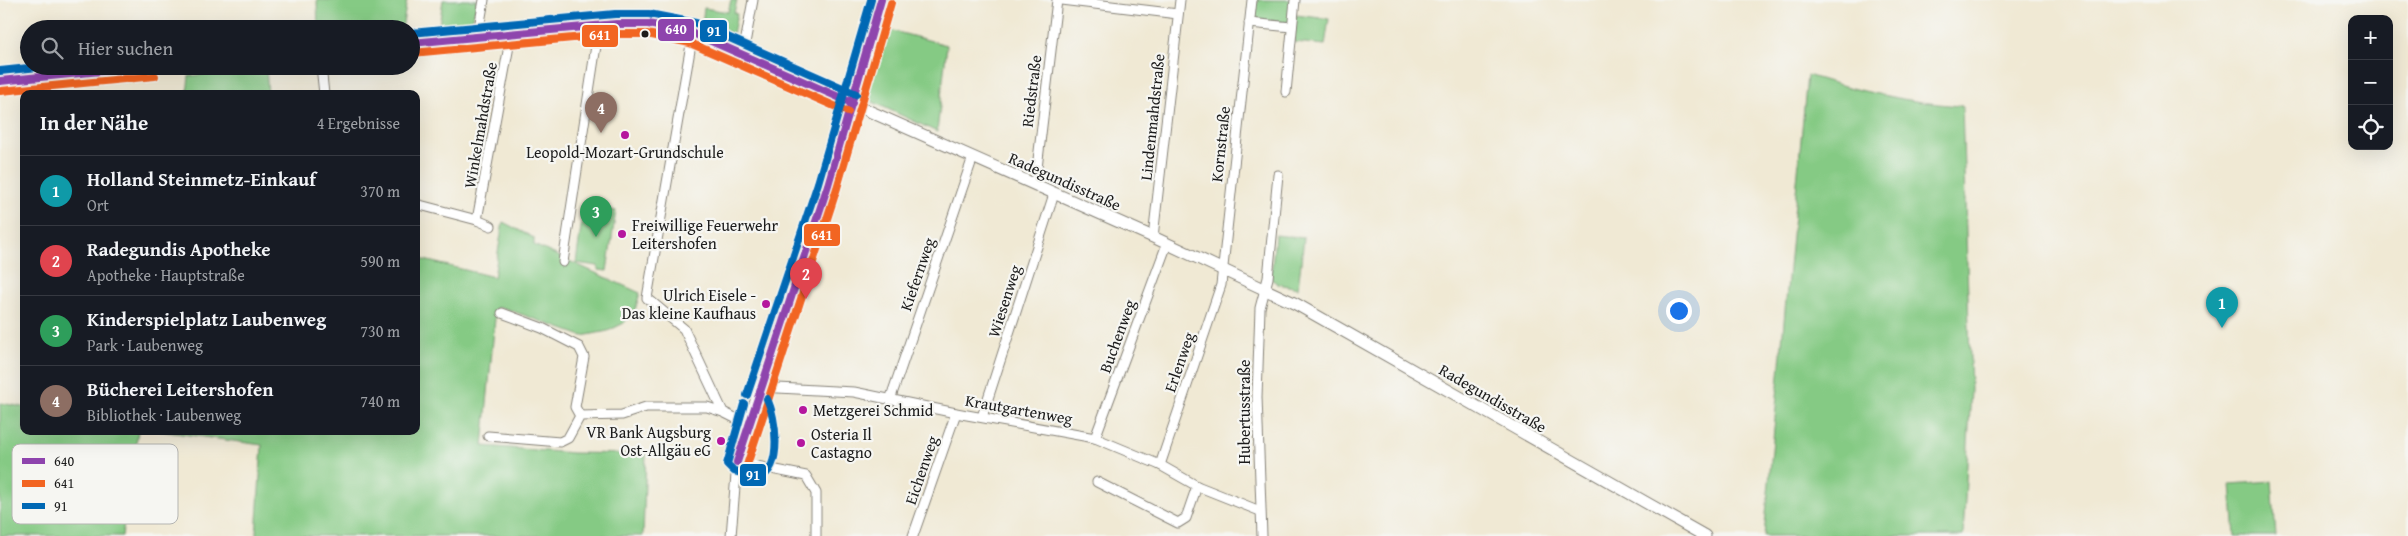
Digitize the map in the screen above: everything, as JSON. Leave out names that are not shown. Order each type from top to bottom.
[{"type":"street","points":[[477,38],[484,0]]},
{"type":"street","points":[[743,54],[753,0]]},
{"type":"street","points":[[731,536],[737,462],[747,424],[808,246],[852,103],[880,0]]},
{"type":"street","name":"Riedstraße","points":[[1035,185],[1057,0]]},
{"type":"street","points":[[1062,0],[1178,14]]},
{"type":"street","name":"Lindenmahdstraße","points":[[1154,238],[1180,0]]},
{"type":"street","name":"Kornstraße","points":[[1221,269],[1252,0]]},
{"type":"street","points":[[1286,92],[1295,0]]},
{"type":"street","points":[[1249,23],[1292,27]]},
{"type":"street","name":"Radegundisstraße","points":[[420,42],[511,36],[599,26],[648,24],[693,33],[1168,244],[1305,308],[1705,536]]},
{"type":"street","points":[[563,262],[599,26]]},
{"type":"street","points":[[693,33],[647,298],[684,329],[722,412]]},
{"type":"street","name":"Winkelmahdstraße","points":[[477,220],[511,36]]},
{"type":"street","points":[[0,81],[62,75]]},
{"type":"street","points":[[322,75],[324,90]]},
{"type":"street","name":"Kiefernweg","points":[[890,400],[972,157]]},
{"type":"street","points":[[1265,289],[1268,278],[1278,175]]},
{"type":"street","name":"Wiesenweg","points":[[982,417],[1054,194]]},
{"type":"street","points":[[420,205],[477,220],[491,226]]},
{"type":"street","name":"Buchenweg","points":[[1095,438],[1168,244]]},
{"type":"street","name":"Erlenweg","points":[[1160,465],[1221,285],[1221,269]]},
{"type":"street","name":"Hubertusstraße","points":[[1262,536],[1257,397],[1260,308],[1265,289]]},
{"type":"street","points":[[502,313],[542,328],[583,351],[584,357],[575,407],[580,416]]},
{"type":"street","name":"Krautgartenweg","points":[[759,387],[833,389],[1095,438],[1160,465],[1197,486],[1260,512]]},
{"type":"street","points":[[580,416],[622,415],[646,407],[707,407],[747,424]]},
{"type":"street","name":"Eichenweg","points":[[914,536],[956,413]]},
{"type":"street","points":[[488,436],[560,442],[568,438],[580,416]]},
{"type":"street","points":[[737,462],[806,476],[816,494],[816,536]]},
{"type":"street","points":[[1096,482],[1178,523],[1186,518],[1197,486]]},
{"type":"green space","points":[[317,0],[407,0],[404,20],[318,20]]},
{"type":"green space","points":[[443,0],[477,0],[473,18],[467,27],[438,32]]},
{"type":"green space","points":[[731,0],[737,0],[734,13],[737,14],[733,34],[702,24],[704,8],[728,12]]},
{"type":"green space","points":[[1253,0],[1292,0],[1289,23],[1252,19]]},
{"type":"green space","points":[[1296,15],[1329,19],[1325,45],[1294,42]]},
{"type":"green space","points":[[882,28],[947,45],[937,132],[873,102],[869,87],[870,77]]},
{"type":"green space","points":[[267,75],[268,90],[187,90],[189,76]]},
{"type":"green space","points":[[1807,75],[1884,95],[1962,106],[1971,390],[1963,536],[1764,536]]},
{"type":"green space","points":[[584,206],[616,211],[607,271],[598,270],[598,266],[576,263]]},
{"type":"green space","points":[[503,222],[534,238],[534,245],[640,293],[635,310],[624,323],[608,331],[582,336],[504,308],[496,308],[483,446],[573,453],[646,454],[643,536],[256,536],[262,445],[189,435],[420,435],[420,259],[494,277]]},
{"type":"green space","points":[[1275,235],[1304,238],[1298,288],[1278,284],[1271,279]]},
{"type":"green space","points":[[0,403],[20,406],[20,435],[137,435],[136,444],[12,444],[12,524],[124,524],[122,536],[0,536]]},
{"type":"green space","points":[[2272,481],[2276,536],[2235,536],[2231,484]]},
{"type":"transit line","name":"91","points":[[747,395],[818,183],[871,0]]},
{"type":"transit line","name":"640","points":[[737,462],[828,185],[881,0]]},
{"type":"transit line","name":"641","points":[[747,465],[837,188],[891,3]]},
{"type":"transit line","name":"91","points":[[420,32],[615,14],[649,14],[696,23],[856,94]]},
{"type":"transit line","name":"640","points":[[420,42],[616,24],[648,24],[693,33],[852,103]]},
{"type":"transit line","name":"641","points":[[420,52],[616,34],[647,34],[690,43],[848,112]]},
{"type":"transit line","name":"91","points":[[0,71],[20,69]]},
{"type":"transit line","name":"640","points":[[0,81],[60,75]]},
{"type":"transit line","name":"641","points":[[1,91],[155,76]]},
{"type":"transit line","name":"91","points":[[744,404],[727,464],[734,471],[760,477],[767,472],[772,464],[775,453],[775,429],[767,399]]},
{"type":"place","name":"Bücherei Leitershofen","points":[[601,133]]},
{"type":"place","name":"Leopold-Mozart-Grundschule","points":[[625,135]]},
{"type":"place","name":"Freiwillige Feuerwehr Leitershofen","points":[[622,234]]},
{"type":"place","name":"Kinderspielplatz Laubenweg","points":[[596,237]]},
{"type":"place","name":"Radegundis Apotheke","points":[[806,299]]},
{"type":"place","name":"Ulrich Eisele - Das kleine Kaufhaus","points":[[766,304]]},
{"type":"place","name":"Holland Steinmetz-Einkauf","points":[[2222,328]]},
{"type":"place","name":"Metzgerei Schmid","points":[[803,410]]},
{"type":"place","name":"VR Bank Augsburg Ost-Allgäu eG","points":[[721,441]]},
{"type":"place","name":"Osteria Il Castagno","points":[[801,443]]}]
